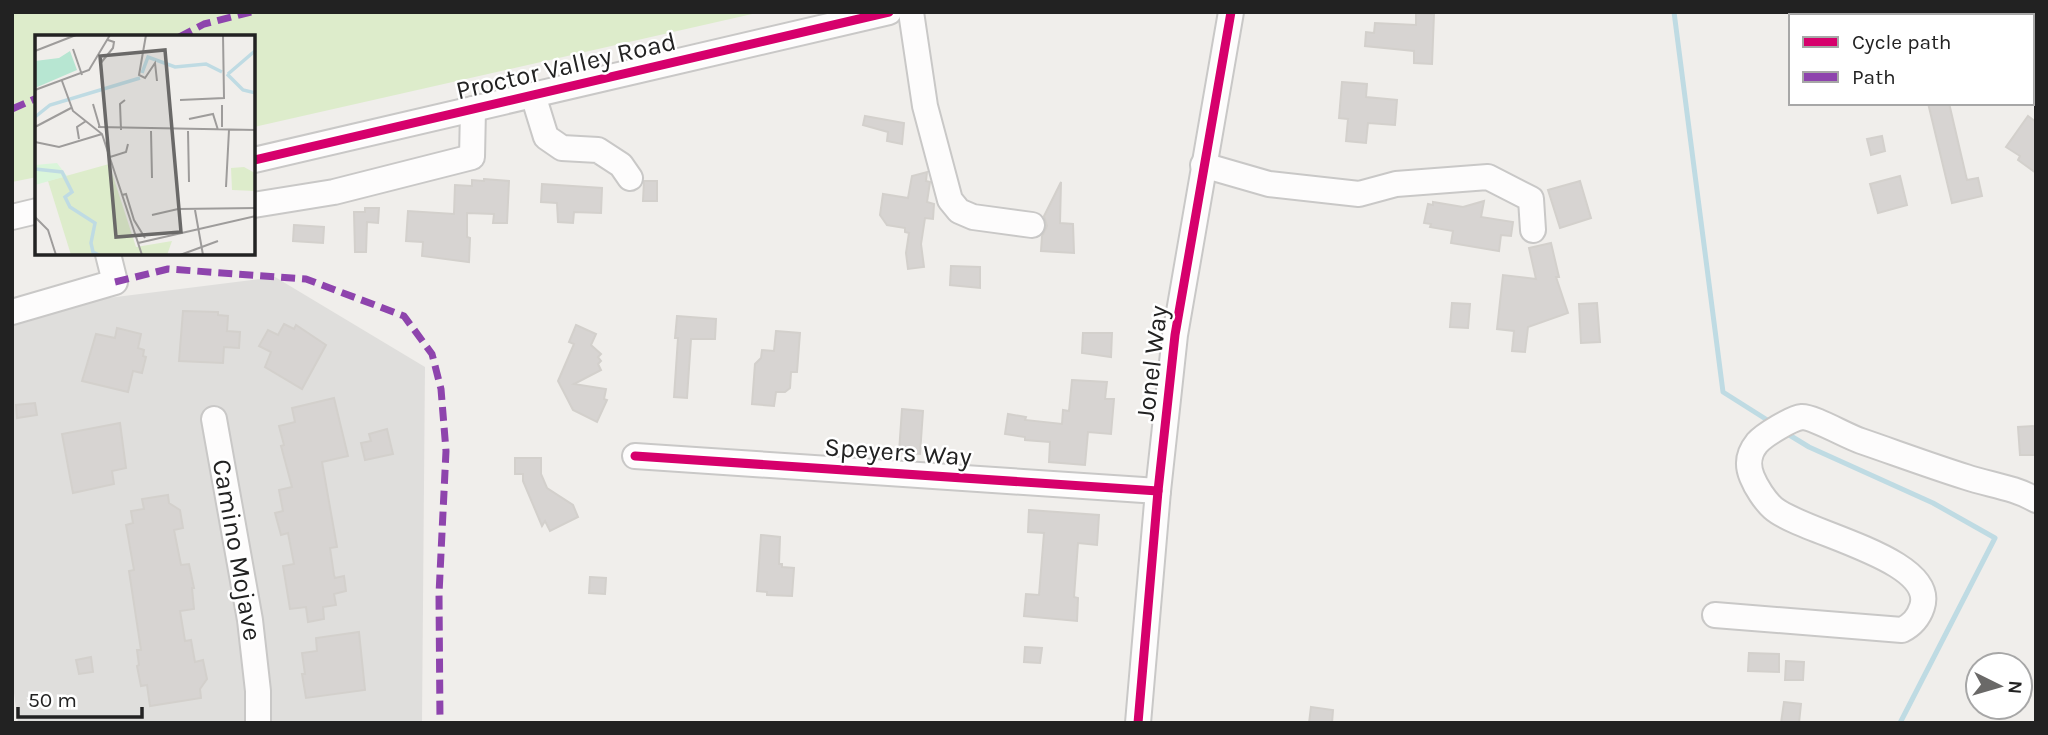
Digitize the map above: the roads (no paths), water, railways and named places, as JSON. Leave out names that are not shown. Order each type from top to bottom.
[{"type":"street","name":"Proctor Valley Road","points":[[256,160],[888,12]]},
{"type":"street","points":[[911,12],[925,106],[950,200],[959,211],[972,216],[1032,225]]},
{"type":"street","name":"Jonel Way","points":[[1138,723],[1158,491],[1175,335],[1231,12]]},
{"type":"street","points":[[533,95],[546,137],[562,148],[598,150],[621,165],[630,178]]},
{"type":"street","points":[[256,205],[334,192],[472,157],[473,109]]},
{"type":"street","points":[[1203,165],[1269,184],[1359,194],[1396,184],[1488,177],[1531,199],[1533,230]]},
{"type":"street","points":[[12,217],[35,211]]},
{"type":"street","points":[[12,312],[115,282],[108,256]]},
{"type":"street","points":[[1715,615],[1902,630],[1912,626],[1922,606],[1923,596],[1912,576],[1893,562],[1772,508],[1754,481],[1747,466],[1752,449],[1760,439],[1801,417],[1812,419],[1862,442],[1968,478],[2021,492],[2036,500]]},
{"type":"street","name":"Camino Mojave","points":[[215,419],[250,620],[258,691],[258,723]]},
{"type":"street","name":"Speyers Way","points":[[635,456],[1158,491]]},
{"type":"waterway","points":[[1674,12],[1723,392],[1772,423]]},
{"type":"waterway","points":[[1786,433],[1809,447],[1933,503],[1995,538],[1900,723]]}]
